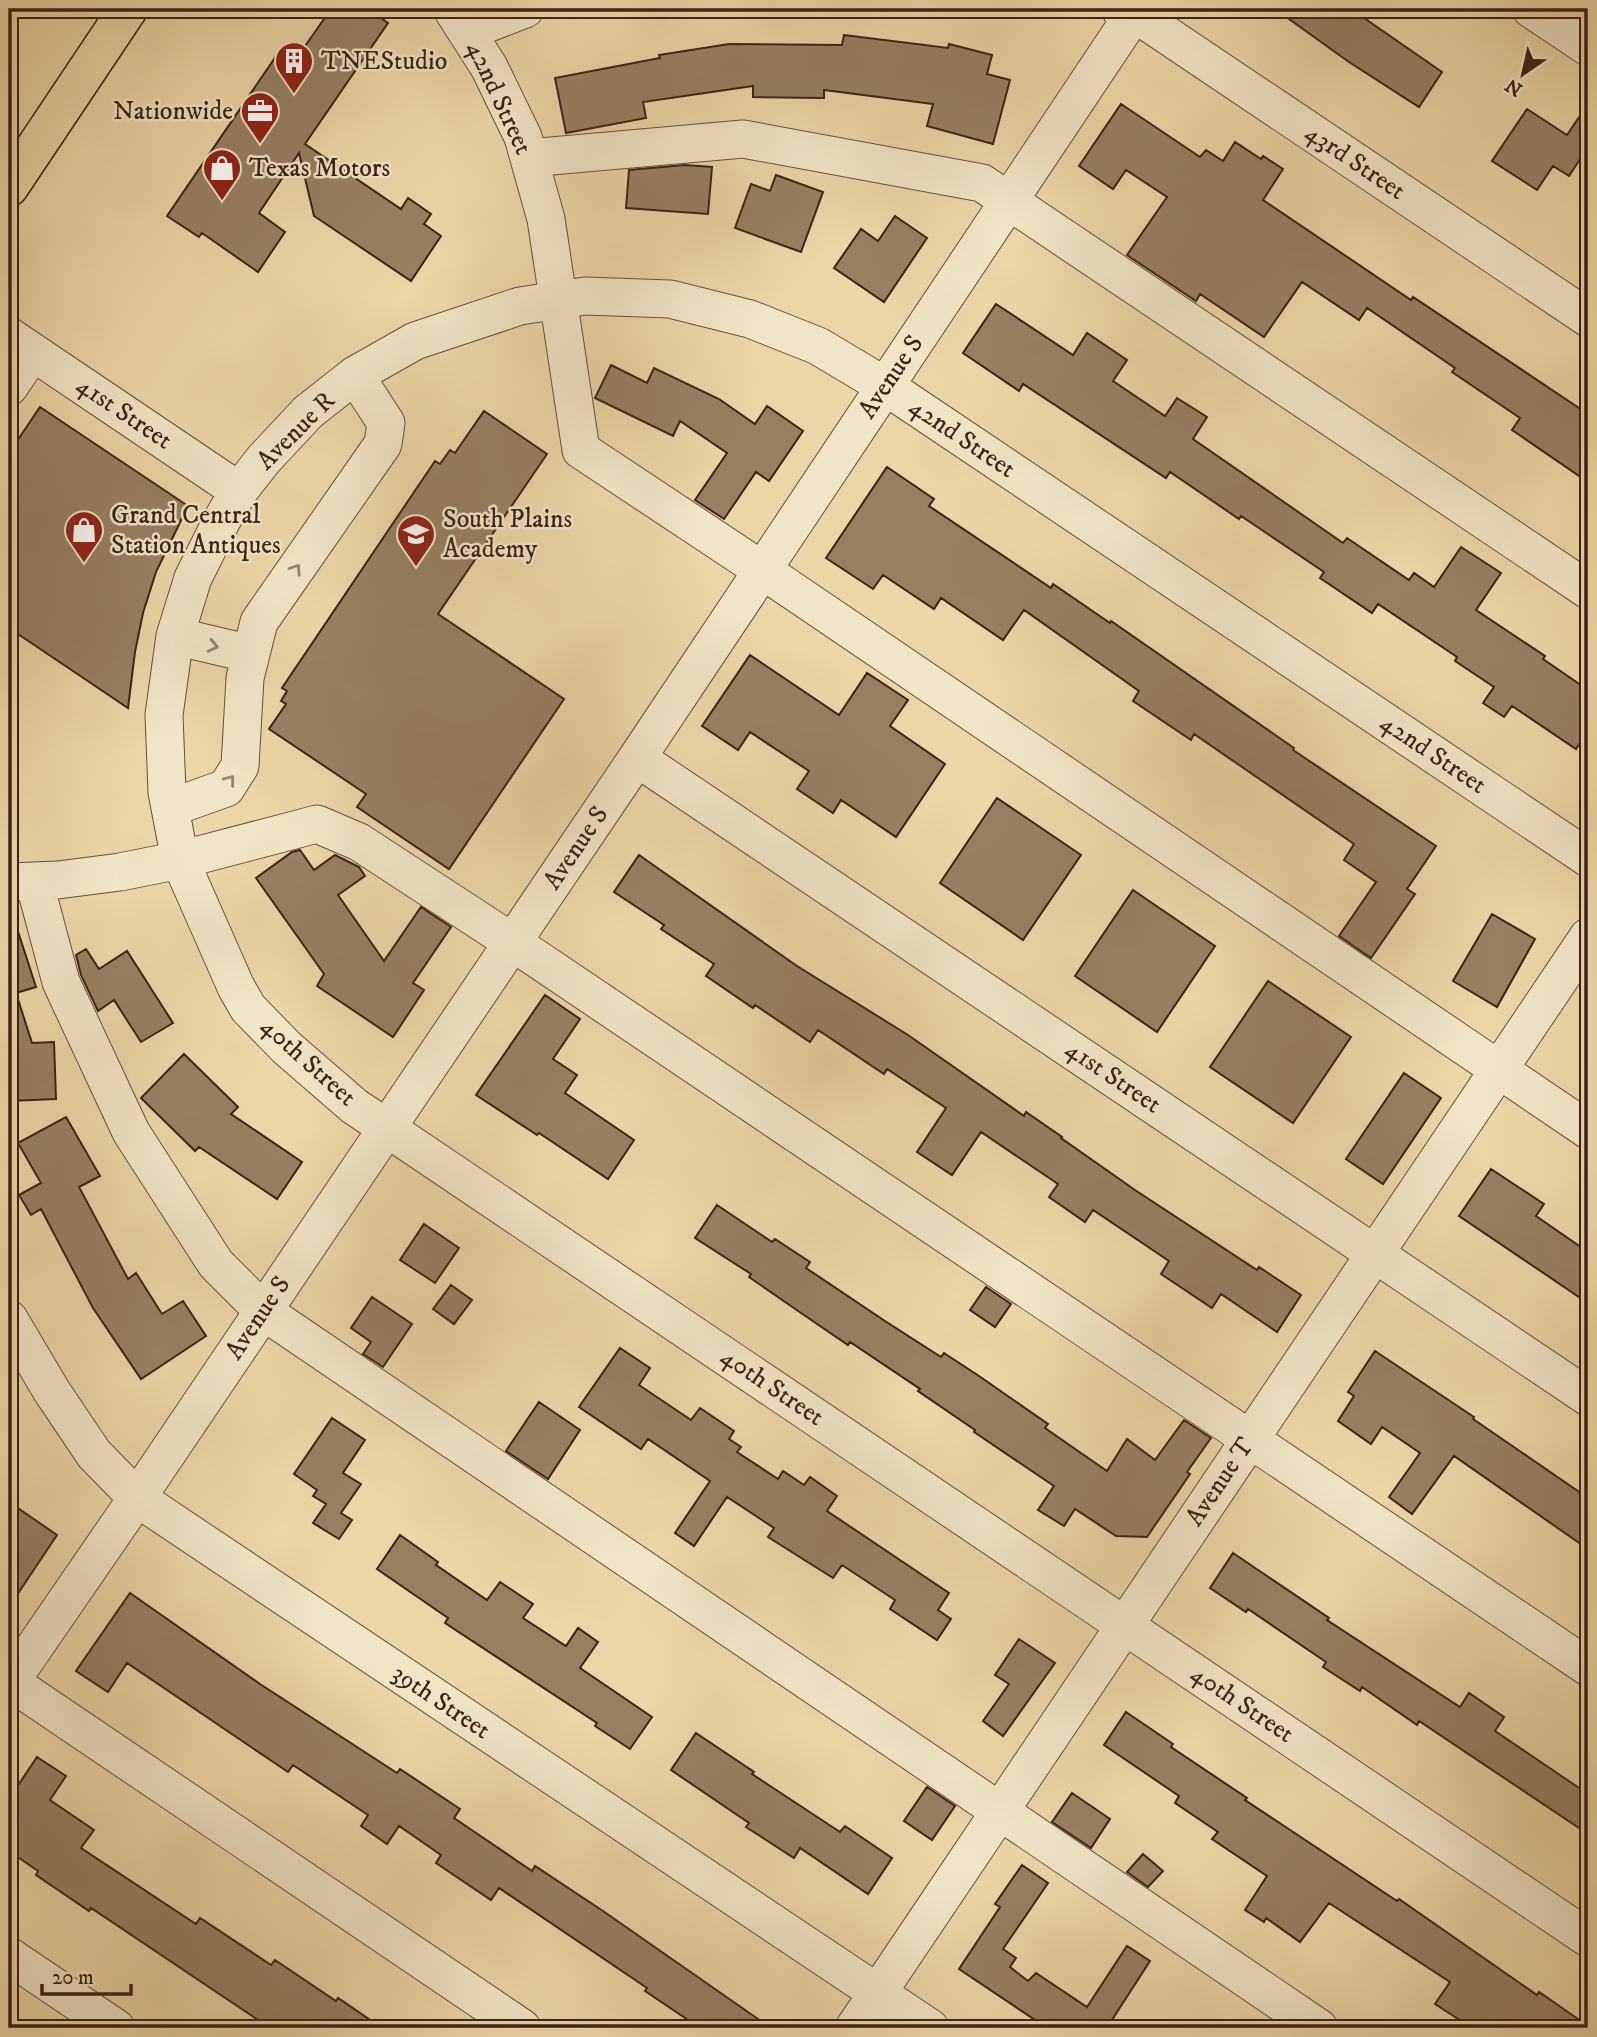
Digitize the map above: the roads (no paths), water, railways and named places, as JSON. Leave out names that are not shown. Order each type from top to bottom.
[{"type":"highway","points":[[9,187],[128,9]]},
{"type":"street","points":[[460,20],[526,9]]},
{"type":"street","points":[[1531,9],[1588,47]]},
{"type":"street","name":"Avenue S","points":[[9,1682],[137,1498],[637,758],[1010,200],[1130,10]]},
{"type":"street","name":"43rd Street","points":[[1130,10],[1588,318]]},
{"type":"street","name":"42nd Street","points":[[460,20],[523,137],[546,219],[559,300],[585,296],[670,299],[750,319],[818,346],[885,386],[1588,858]]},
{"type":"street","points":[[529,158],[743,139],[982,183],[1588,590]]},
{"type":"street","points":[[559,300],[581,450],[1588,1130]]},
{"type":"street","name":"Avenue R","points":[[180,860],[167,792],[164,715],[175,636],[194,578],[239,491],[264,459],[308,412],[355,375],[415,341],[520,306],[559,300]]},
{"type":"street","points":[[9,387],[21,344]]},
{"type":"street","name":"41st Street","points":[[21,344],[239,491]]},
{"type":"street","points":[[170,808],[226,788],[240,766],[245,678],[259,622],[383,444],[386,423],[355,375]]},
{"type":"street","points":[[175,636],[251,654]]},
{"type":"street","name":"41st Street","points":[[637,758],[1588,1397]]},
{"type":"street","points":[[1319,2028],[263,1311],[216,1264],[131,1132],[61,982],[21,881],[58,880],[120,872],[180,860],[317,824],[359,842],[512,942],[1588,1667]]},
{"type":"street","name":"40th Street","points":[[180,860],[248,1008],[354,1106],[1588,1938]]},
{"type":"street","name":"Avenue T","points":[[855,2028],[1588,937]]},
{"type":"street","name":"39th Street","points":[[9,1319],[51,1390],[94,1454],[137,1498],[930,2028]]},
{"type":"street","points":[[9,1682],[522,2028]]},
{"type":"street","points":[[9,1956],[116,2028]]},
{"type":"place","name":"TNEStudio","points":[[294,95]]},
{"type":"place","name":"Nationwide","points":[[260,145]]},
{"type":"place","name":"Texas Motors","points":[[222,202]]},
{"type":"place","name":"Grand Central Station Antiques","points":[[84,564]]},
{"type":"place","name":"South Plains Academy","points":[[416,568]]}]
